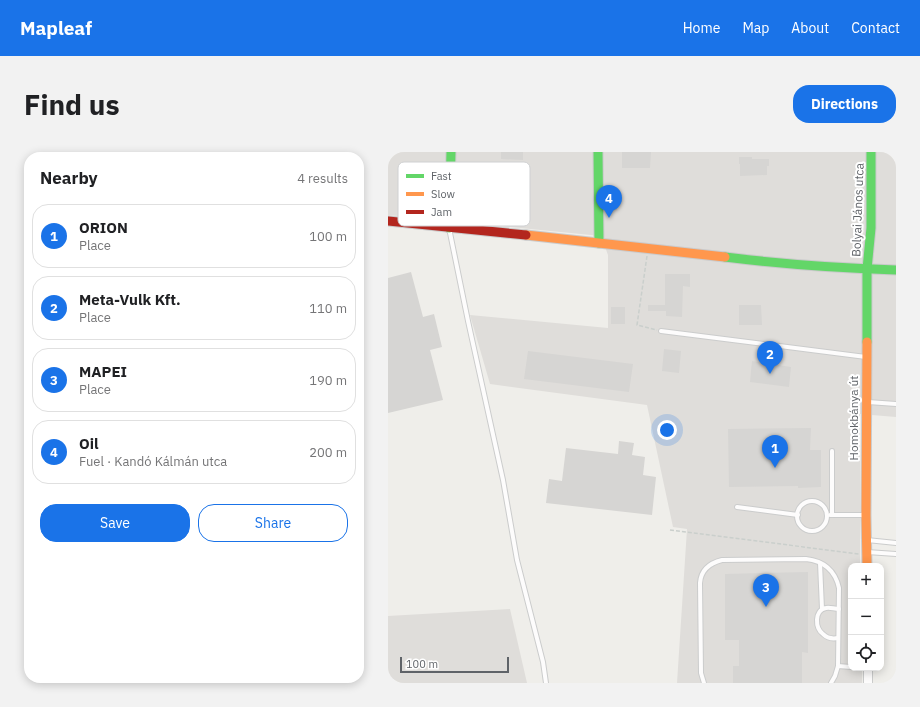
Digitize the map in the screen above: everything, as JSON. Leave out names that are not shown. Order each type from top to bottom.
[{"type":"street","points":[[451,152],[451,162]]},
{"type":"street","points":[[598,152],[599,242]]},
{"type":"street","name":"Bolyai János utca","points":[[867,269],[872,228],[871,152]]},
{"type":"street","points":[[388,221],[398,222]]},
{"type":"street","points":[[432,226],[599,242],[765,262],[896,270]]},
{"type":"street","name":"Homokbánya út","points":[[867,269],[867,563]]},
{"type":"street","points":[[868,671],[868,683]]},
{"type":"lane","points":[[449,228],[503,480],[517,560],[543,662],[546,683]]},
{"type":"lane","points":[[661,331],[866,357]]},
{"type":"lane","points":[[866,402],[896,404]]},
{"type":"lane","points":[[829,515],[824,507],[811,501],[800,508],[798,515],[801,525],[809,530],[813,531],[825,524],[829,515],[832,451]]},
{"type":"lane","points":[[737,507],[798,515]]},
{"type":"lane","points":[[829,515],[866,515]]},
{"type":"lane","points":[[866,540],[896,543]]},
{"type":"lane","points":[[866,553],[896,554]]},
{"type":"lane","points":[[704,683],[701,673],[700,579],[706,567],[722,560],[806,559],[820,563],[831,570],[839,588],[838,666],[831,683]]},
{"type":"lane","points":[[820,563],[822,609]]},
{"type":"lane","points":[[838,638],[832,639],[822,634],[819,630],[817,617],[818,613],[822,609],[827,607],[839,609]]},
{"type":"lane","points":[[838,666],[848,668]]},
{"type":"path","points":[[648,248],[637,325],[661,331]]},
{"type":"path","points":[[670,530],[866,553]]},
{"type":"shaded area","points":[[388,152],[896,152],[896,417],[860,414],[860,563],[848,563],[848,671],[862,671],[862,683],[677,683],[687,529],[673,527],[647,405],[490,384],[470,315],[608,328],[608,255],[601,236],[500,226],[530,226],[530,162],[398,162],[398,216],[388,215]]},
{"type":"shaded area","points":[[510,609],[527,683],[388,683],[388,616]]},
{"type":"building","points":[[501,152],[523,152],[523,160],[501,159]]},
{"type":"building","points":[[622,152],[651,152],[650,168],[622,168]]},
{"type":"building","points":[[739,157],[769,159],[767,175],[740,176]]},
{"type":"building","points":[[617,199],[617,210],[608,211],[609,208],[606,208],[606,200]]},
{"type":"building","points":[[411,272],[423,317],[434,314],[442,347],[430,350],[443,400],[388,413],[388,278]]},
{"type":"building","points":[[665,274],[690,274],[690,287],[683,286],[682,317],[666,316],[666,311],[648,311],[648,305],[665,305]]},
{"type":"building","points":[[739,305],[761,305],[762,325],[739,325]]},
{"type":"building","points":[[611,307],[625,307],[625,324],[611,324]]},
{"type":"building","points":[[664,349],[681,351],[679,373],[662,371]]},
{"type":"building","points":[[528,351],[633,364],[629,392],[524,379]]},
{"type":"building","points":[[752,361],[791,367],[789,387],[750,382]]},
{"type":"building","points":[[811,428],[810,450],[821,450],[821,487],[729,487],[728,429]]},
{"type":"building","points":[[619,441],[634,443],[632,455],[645,457],[643,475],[656,477],[652,515],[546,503],[549,479],[562,481],[566,448],[618,454]]},
{"type":"building","points":[[808,572],[808,653],[802,652],[802,683],[733,683],[733,666],[739,666],[739,640],[725,640],[725,574]]},
{"type":"traffic: fast","points":[[451,152],[451,162]]},
{"type":"traffic: fast","points":[[598,152],[599,243]]},
{"type":"traffic: fast","points":[[867,342],[867,269],[871,228],[871,152]]},
{"type":"traffic: fast","points":[[725,257],[767,262],[896,270]]},
{"type":"traffic: slow","points":[[526,235],[725,257]]},
{"type":"traffic: slow","points":[[867,342],[867,563]]},
{"type":"traffic: jam","points":[[388,221],[398,222]]},
{"type":"traffic: jam","points":[[437,226],[526,235]]},
{"type":"place","name":"Oil","points":[[609,218]]},
{"type":"place","name":"Meta-Vulk Kft.","points":[[770,374]]},
{"type":"place","name":"ORION","points":[[775,468]]},
{"type":"place","name":"MAPEI","points":[[766,607]]}]
